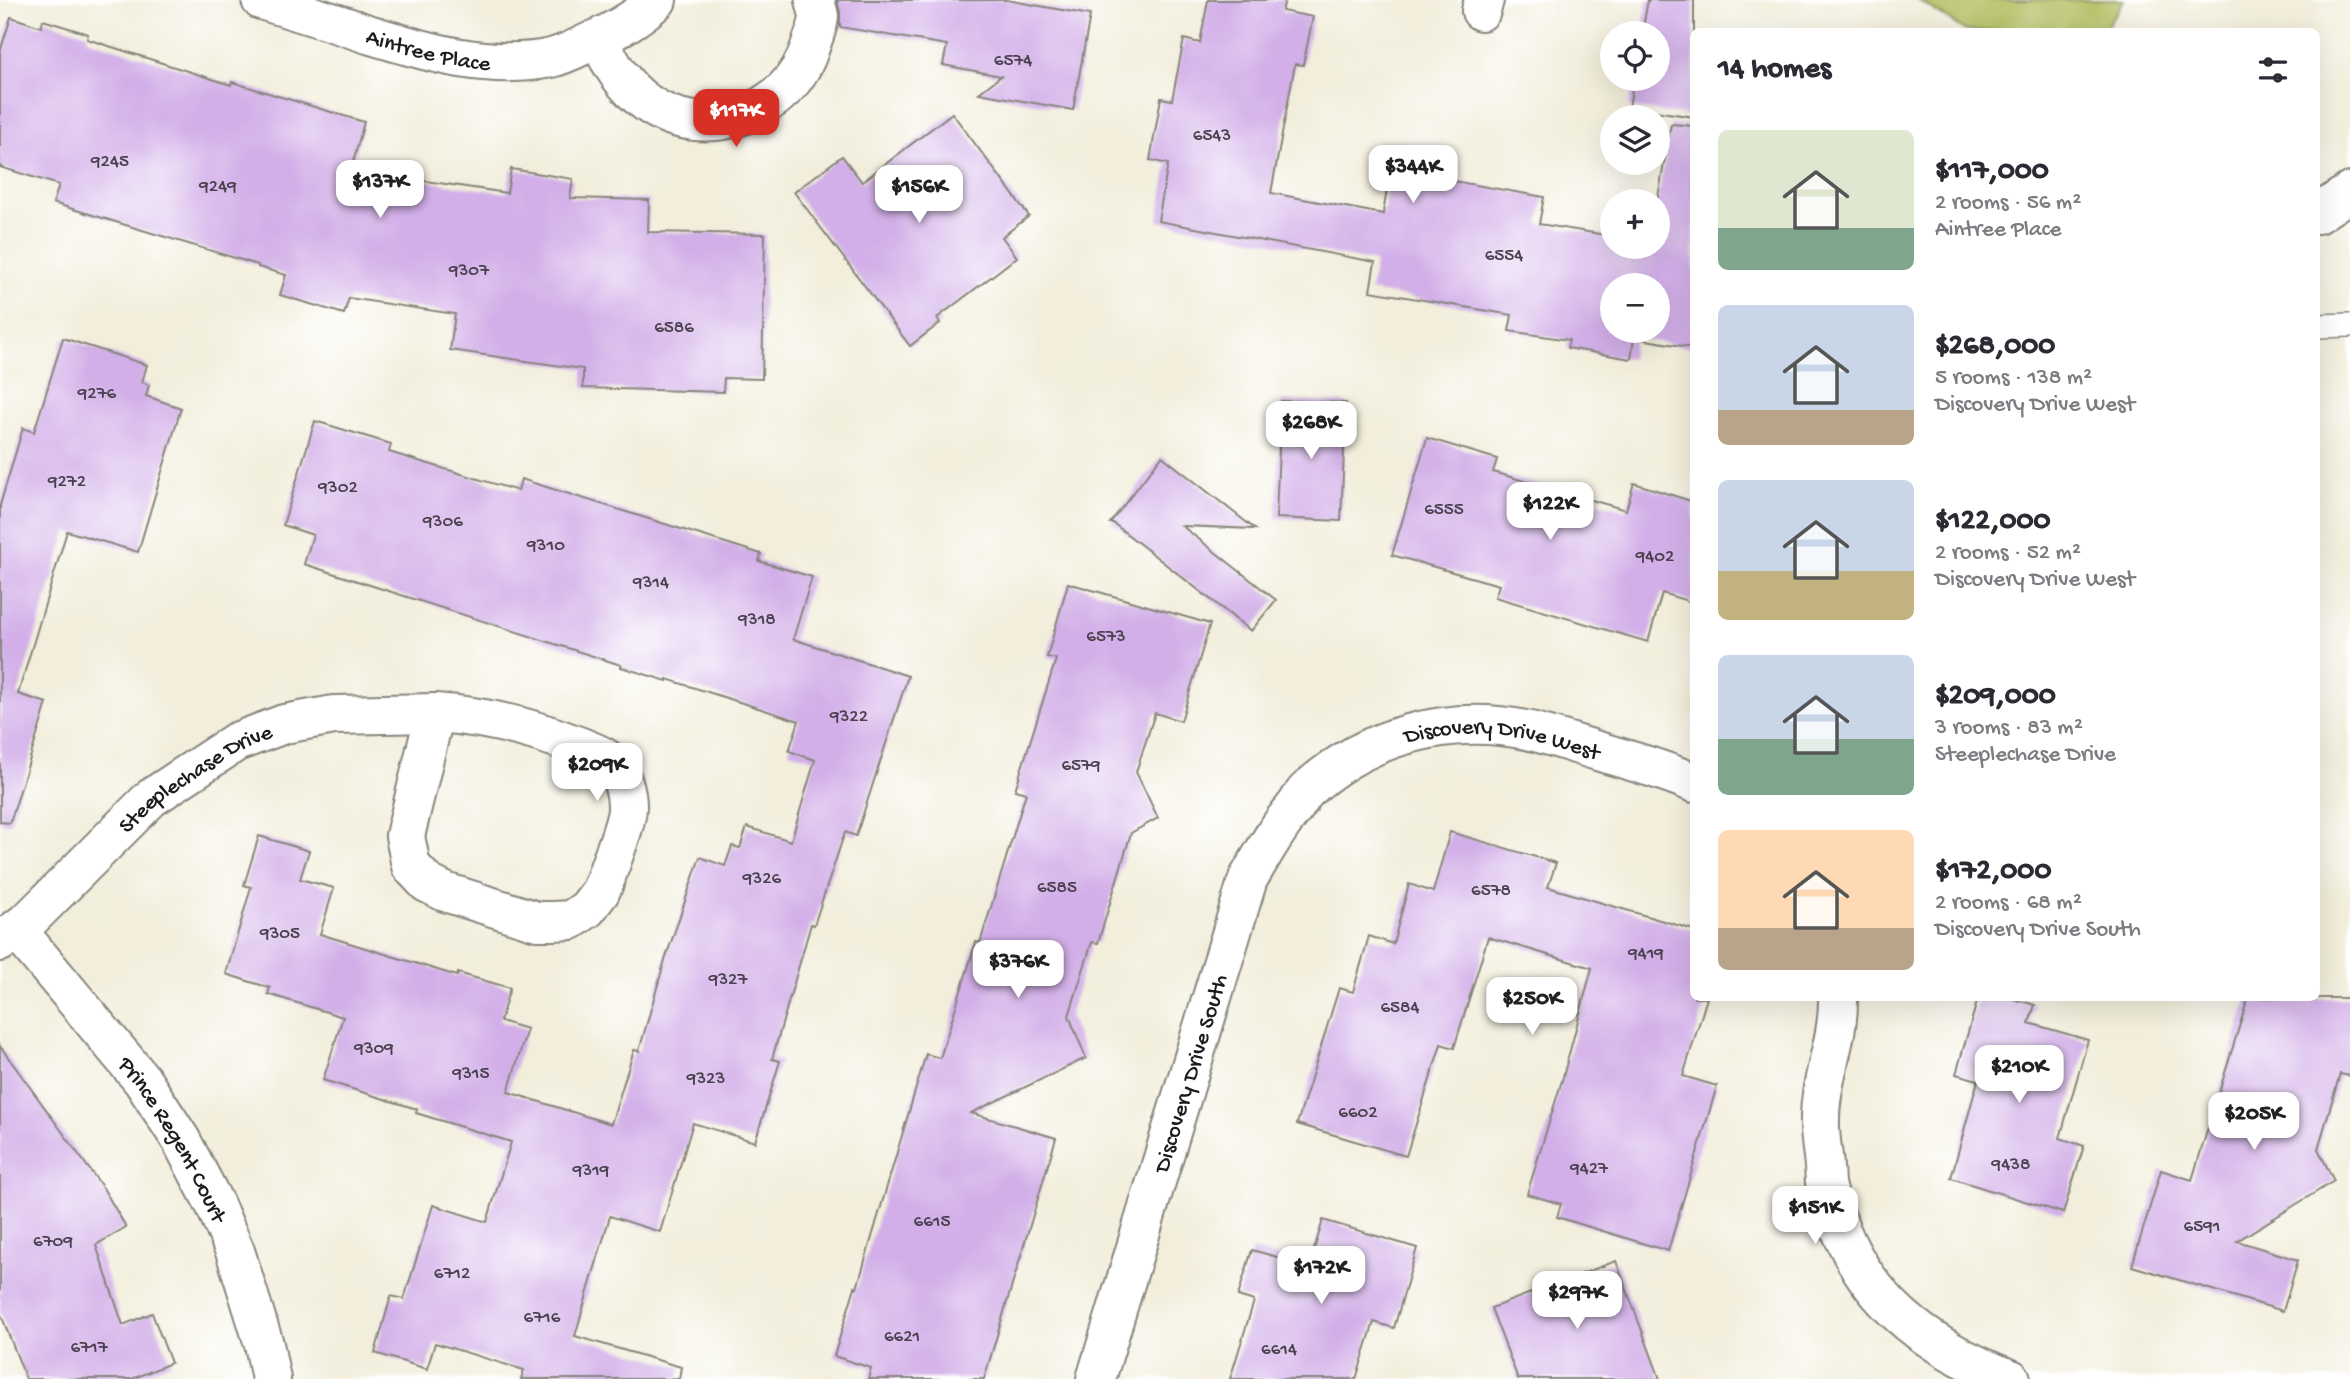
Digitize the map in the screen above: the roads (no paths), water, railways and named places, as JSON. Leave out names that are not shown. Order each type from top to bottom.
[{"type":"street","name":"Aintree Place","points":[[261,0],[426,52],[461,60],[499,62],[550,58],[598,39],[639,17],[657,0]]},
{"type":"street","points":[[598,39],[620,78],[649,104],[675,116],[698,121],[729,120],[757,111],[790,84],[806,60],[819,18],[815,0]]},
{"type":"street","points":[[2320,212],[2350,192]]},
{"type":"street","name":"Steeplechase Drive","points":[[8,936],[151,798],[236,742],[284,724],[334,715],[435,713],[488,718],[557,738],[602,756],[615,767],[625,789],[628,809],[600,892],[587,909],[571,920],[537,920],[445,892],[427,883],[411,866],[405,836],[435,713]]},
{"type":"street","name":"Discovery Drive West","points":[[1316,783],[1364,750],[1403,734],[1443,726],[1486,724],[1550,736],[1665,771],[1690,781]]},
{"type":"street","name":"Discovery Drive South","points":[[1096,1379],[1248,879],[1284,819],[1305,792],[1316,783]]},
{"type":"street","name":"Prince Regent Court","points":[[8,936],[142,1080],[181,1140],[235,1251],[264,1344],[271,1379]]},
{"type":"street","points":[[1838,1001],[1838,1018],[1823,1091],[1820,1128],[1826,1190],[1844,1238],[1868,1281],[1903,1319],[1954,1355],[2011,1379]]},
{"type":"lane","points":[[2320,326],[2350,325]]}]
